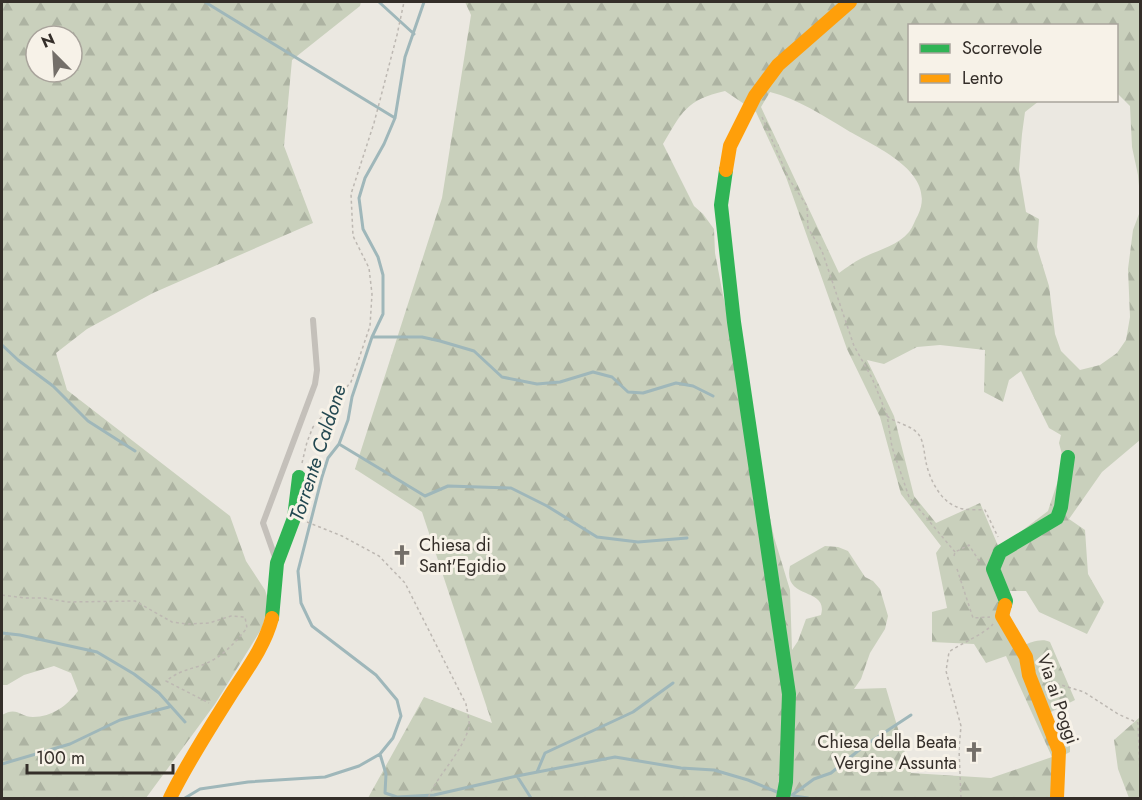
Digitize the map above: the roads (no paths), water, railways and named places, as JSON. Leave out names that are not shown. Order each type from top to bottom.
[{"type":"main road","points":[[783,798],[786,782],[789,694],[734,322],[721,205],[730,146],[755,96],[778,65],[850,2]]},
{"type":"main road","name":"Via ai Poggi","points":[[1057,798],[1059,751],[1029,675],[1026,657],[1002,616],[1006,601],[993,569],[1000,552],[1057,518],[1061,507],[1068,457]]},
{"type":"main road","points":[[170,798],[183,771],[255,657],[269,629],[274,608],[277,563],[294,518],[299,477]]},
{"type":"lane","points":[[277,563],[263,524],[315,384],[317,370],[313,320]]},
{"type":"waterway","points":[[205,2],[395,118]]},
{"type":"waterway","points":[[379,2],[414,34]]},
{"type":"waterway","name":"Torrente Caldone","points":[[185,798],[200,789],[248,782],[325,777],[359,766],[380,754],[393,738],[401,716],[397,700],[376,675],[312,626],[301,603],[298,571],[328,458],[339,444],[372,337],[383,314],[383,275],[378,257],[363,229],[359,198],[365,178],[395,118],[405,57],[424,2]]},
{"type":"waterway","points":[[372,337],[422,337],[440,341],[474,351],[502,377],[537,384],[560,382],[593,372],[612,377],[628,392],[643,393],[676,383],[693,386],[713,396]]},
{"type":"waterway","points":[[2,345],[53,386],[88,421],[135,451]]},
{"type":"waterway","points":[[339,444],[425,496],[448,486],[511,488],[547,506],[597,537],[638,542],[687,538]]},
{"type":"waterway","points":[[2,633],[97,652],[134,674],[159,693],[185,722]]},
{"type":"waterway","points":[[537,772],[545,753],[633,712],[673,683]]},
{"type":"waterway","points":[[2,764],[70,744],[120,720],[169,707]]},
{"type":"waterway","points":[[792,795],[814,779],[831,773],[864,746],[911,715]]},
{"type":"waterway","points":[[380,754],[386,774],[385,793],[397,797],[434,795],[615,757],[681,768],[714,770],[777,792]]},
{"type":"waterway","points":[[517,776],[531,798]]},
{"type":"waterway","points":[[794,796],[808,798]]},
{"type":"place","name":"Chiesa di Sant'Egidio","points":[[402,555]]},
{"type":"place","name":"Chiesa della Beata Vergine Assunta","points":[[974,752]]}]
